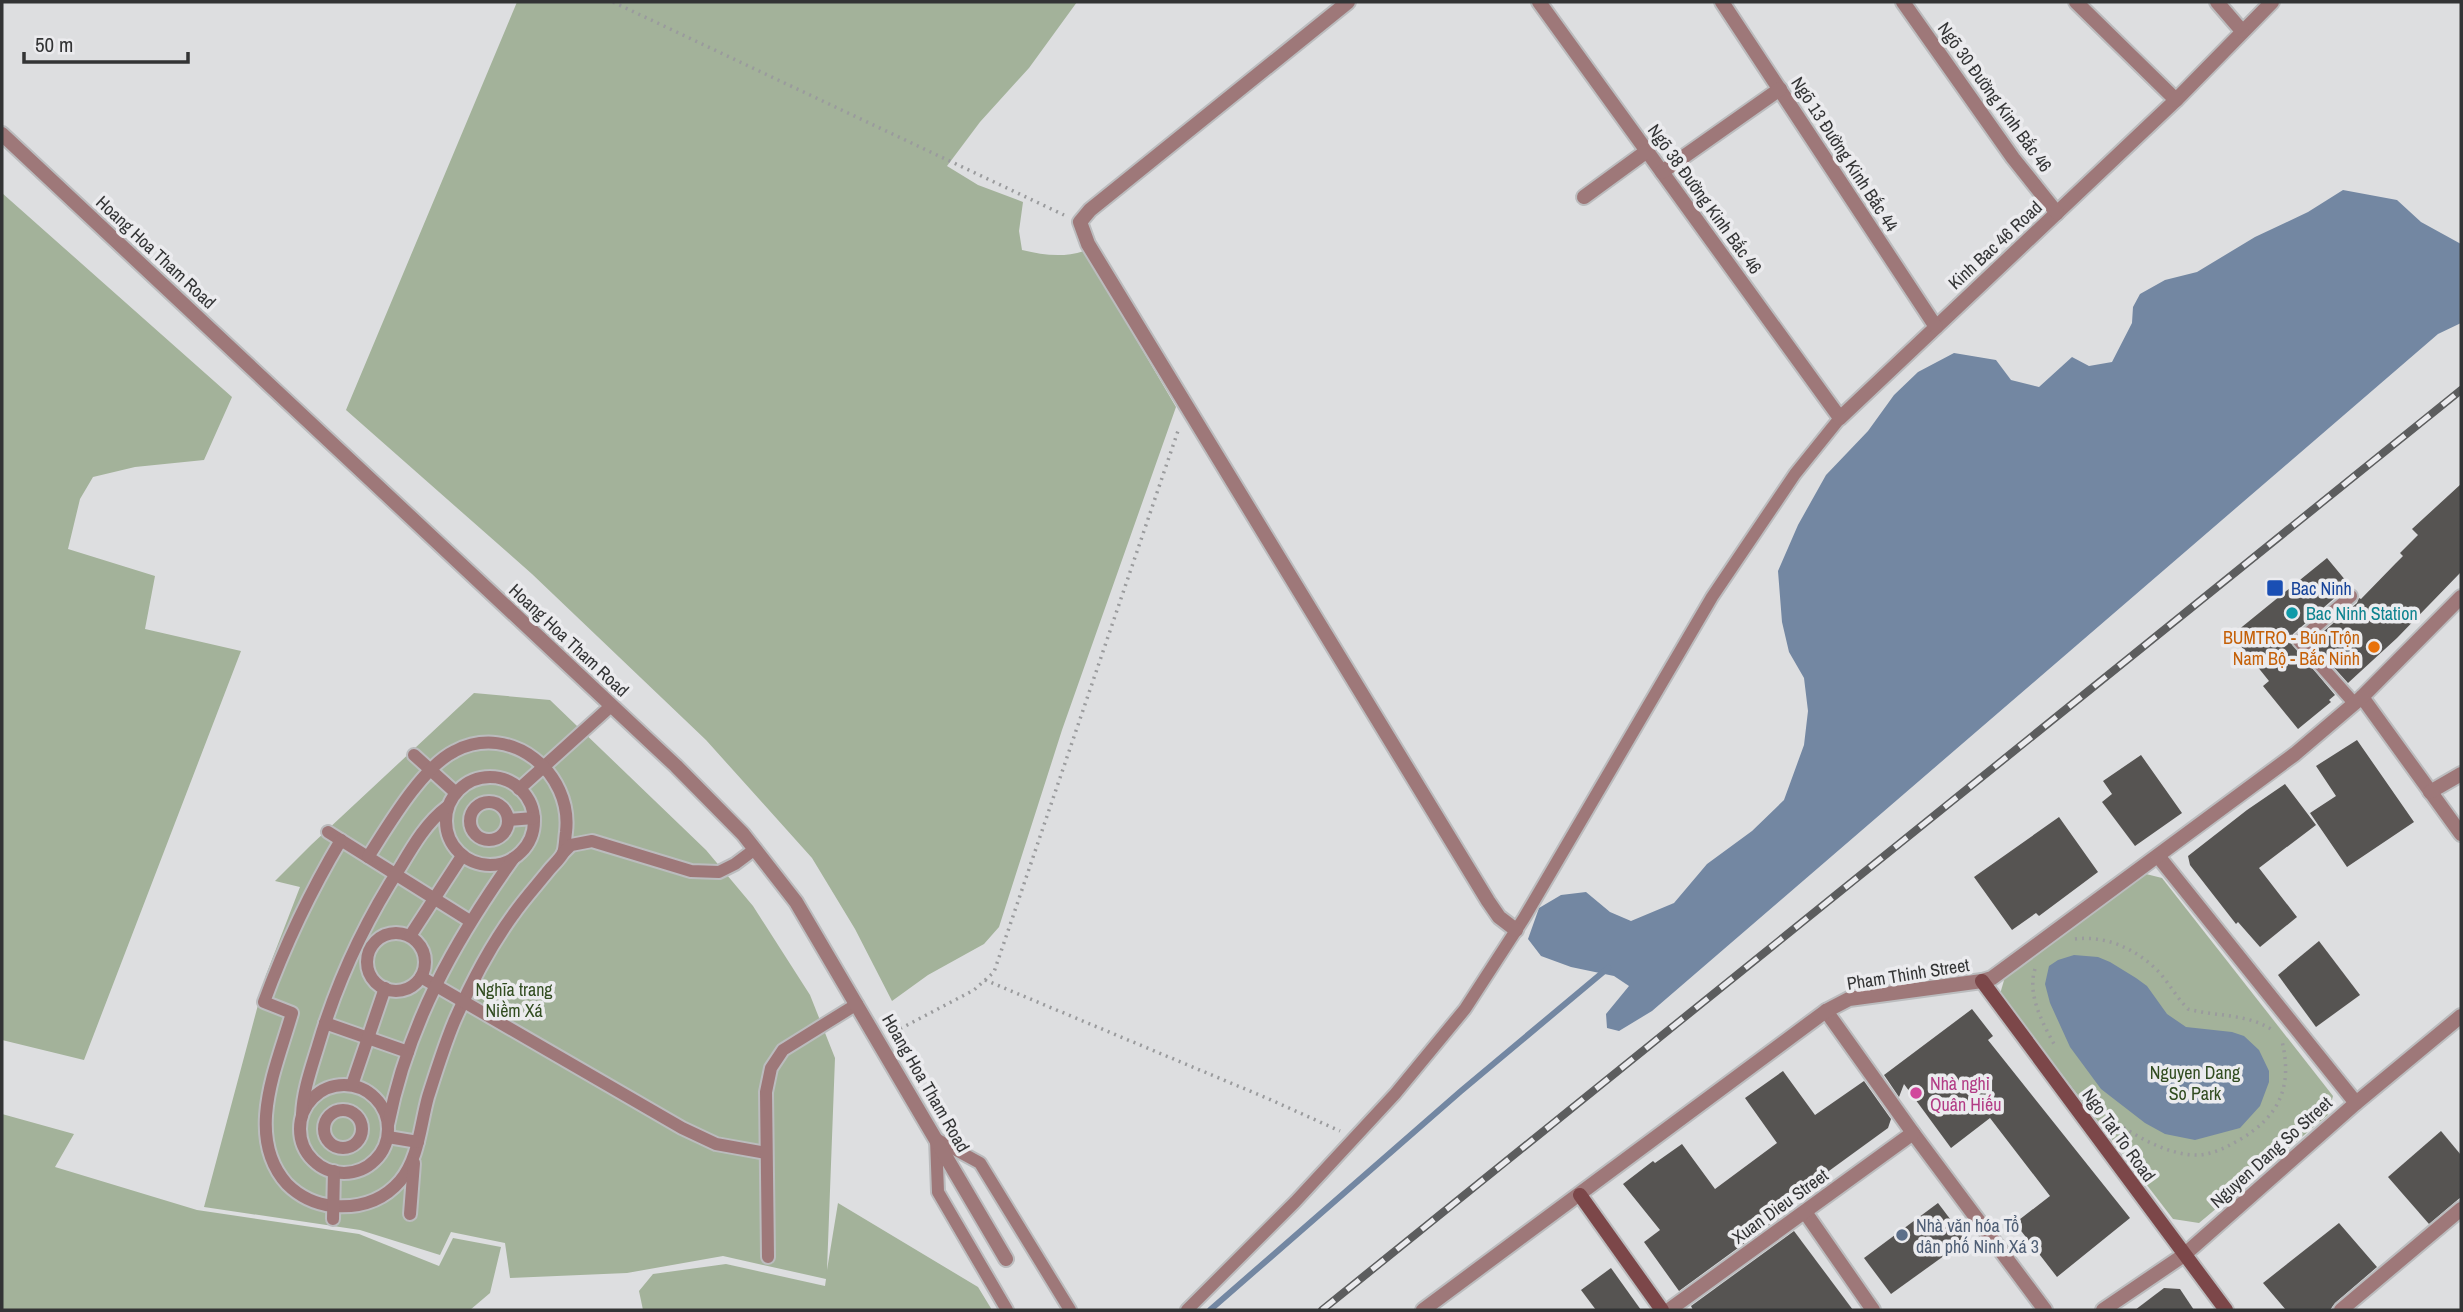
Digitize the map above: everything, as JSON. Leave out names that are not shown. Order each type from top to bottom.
[{"type":"street","points":[[1348,2],[1090,210],[1080,222],[1088,244],[1488,901],[1499,917],[1516,930]]},
{"type":"street","name":"Ngõ 38 Đường Kinh Bắc 46","points":[[1539,2],[1840,418]]},
{"type":"street","name":"Ngõ 13 Đường Kinh Bắc 44","points":[[1722,2],[1936,327]]},
{"type":"street","name":"Ngõ 30 Đường Kinh Bắc 46","points":[[1903,2],[2013,158],[2057,213]]},
{"type":"street","points":[[2076,2],[2176,100]]},
{"type":"street","points":[[2217,2],[2242,31]]},
{"type":"street","name":"Kinh Bac 46 Road","points":[[1840,418],[2176,100],[2272,2]]},
{"type":"street","points":[[1662,172],[1780,89]]},
{"type":"street","name":"Hoang Hoa Tham Road","points":[[2,134],[676,766],[743,834],[796,902],[1006,1259]]},
{"type":"street","points":[[1584,197],[1647,151]]},
{"type":"street","name":"Pham Thinh Street","points":[[1423,1310],[1826,1011],[1849,999],[1992,978],[2295,754],[2358,700],[2461,597]]},
{"type":"street","points":[[2358,700],[2461,834]]},
{"type":"street","points":[[2430,792],[2461,774]]},
{"type":"street","points":[[2158,856],[2356,1103]]},
{"type":"street","name":"Ngo Tat To Road","points":[[1982,981],[2226,1310]]},
{"type":"street","points":[[1826,1011],[2045,1310]]},
{"type":"street","name":"Nguyen Dang So Street","points":[[2103,1310],[2184,1255],[2356,1103],[2461,1016]]},
{"type":"street","name":"Xuan Dieu Street","points":[[1669,1310],[1913,1133]]},
{"type":"street","points":[[1580,1195],[1662,1310]]},
{"type":"street","points":[[2341,1310],[2461,1209]]},
{"type":"street","points":[[1805,1212],[1873,1310]]},
{"type":"lane","points":[[1187,1310],[1355,1138],[1465,1009],[1516,930],[1712,597],[1795,474],[1840,418]]},
{"type":"lane","points":[[2351,596],[2299,641],[2358,700]]},
{"type":"lane","points":[[519,789],[611,706]]},
{"type":"lane","points":[[368,857],[403,803],[444,758],[456,750],[491,742],[525,751],[537,758],[560,790],[566,807],[567,823],[563,853]]},
{"type":"lane","points":[[414,755],[456,793]]},
{"type":"lane","points":[[487,777],[488,802]]},
{"type":"lane","points":[[487,777],[505,779],[519,789],[529,800],[534,818],[533,832],[529,842],[513,859],[470,921],[435,985],[408,1052],[384,1149],[368,1166],[355,1172],[334,1171],[316,1163],[301,1141],[299,1128],[308,1079],[343,970],[395,874],[430,821],[447,807],[456,793],[473,780],[487,777]]},
{"type":"lane","points":[[488,802],[501,807],[508,820],[503,835],[492,841],[479,838],[470,824],[473,810],[488,802]]},
{"type":"lane","points":[[447,807],[445,823],[453,846],[462,856],[474,863],[493,865],[513,859]]},
{"type":"lane","points":[[508,820],[534,818]]},
{"type":"lane","points":[[445,823],[470,824]]},
{"type":"lane","points":[[328,832],[470,921]]},
{"type":"lane","points":[[341,840],[296,922],[264,1002],[292,1013],[267,1111],[265,1132],[271,1161],[294,1191],[333,1212],[359,1206],[386,1195],[410,1168],[415,1156]]},
{"type":"lane","points":[[492,841],[493,865]]},
{"type":"lane","points":[[410,1214],[418,1142],[439,1065],[464,1002],[480,968],[514,913],[563,853],[571,845],[592,841],[691,871],[719,872],[755,849]]},
{"type":"lane","points":[[410,936],[462,856]]},
{"type":"lane","points":[[397,932],[410,936],[420,944],[424,952],[425,969],[421,977],[408,989],[385,988],[370,975],[367,967],[370,950],[381,937],[389,934],[397,932]]},
{"type":"lane","points":[[421,977],[682,1128],[716,1144],[766,1153]]},
{"type":"lane","points":[[352,1085],[385,988]]},
{"type":"lane","points":[[768,1257],[766,1092],[771,1068],[783,1050],[857,1003]]},
{"type":"lane","points":[[324,1023],[408,1052]]},
{"type":"lane","points":[[302,1115],[308,1102],[318,1093],[338,1085],[352,1085],[369,1092],[380,1103],[388,1131]]},
{"type":"lane","points":[[318,1093],[334,1112]]},
{"type":"lane","points":[[358,1117],[380,1103]]},
{"type":"lane","points":[[350,1111],[358,1117],[362,1131],[354,1144],[339,1148],[326,1139],[324,1123],[334,1112],[350,1111]]},
{"type":"lane","points":[[388,1131],[418,1142]]},
{"type":"lane","points":[[307,1153],[326,1139]]},
{"type":"lane","points":[[936,1139],[938,1192],[1007,1310]]},
{"type":"lane","points":[[936,1139],[980,1163],[1070,1310]]},
{"type":"lane","points":[[354,1144],[368,1166]]},
{"type":"lane","points":[[333,1212],[334,1171]]},
{"type":"path","points":[[613,2],[1080,222]]},
{"type":"path","points":[[879,1040],[974,990],[994,972],[1187,406]]},
{"type":"path","points":[[2066,940],[2092,939],[2116,943],[2132,951],[2154,968],[2188,1009],[2248,1018],[2262,1022],[2274,1031]]},
{"type":"path","points":[[2039,961],[2032,985],[2055,1048]]},
{"type":"path","points":[[985,980],[1355,1138]]},
{"type":"path","points":[[2102,1113],[2147,1141],[2179,1152],[2194,1155],[2218,1151],[2255,1129],[2267,1120],[2275,1109],[2285,1087],[2282,1041]]},
{"type":"green space","points":[[517,2],[1077,2],[1029,68],[980,122],[947,166],[978,185],[1023,202],[1019,231],[1022,250],[1053,255],[1084,251],[1176,407],[1062,730],[999,927],[984,944],[928,975],[892,1001],[855,929],[812,858],[706,740],[532,574],[346,410]]},
{"type":"green space","points":[[2,193],[232,397],[204,460],[135,467],[93,477],[80,499],[68,549],[155,576],[145,629],[241,651],[84,1060],[2,1040]]},
{"type":"green space","name":"Nghĩa trang Niềm Xá","points":[[474,693],[550,700],[706,850],[753,906],[810,995],[835,1058],[827,1270],[838,1203],[978,1287],[992,1310],[643,1310],[639,1291],[653,1274],[726,1264],[825,1286],[826,1279],[723,1256],[627,1273],[510,1278],[505,1243],[451,1232],[440,1255],[360,1230],[204,1207],[266,975],[300,887],[275,881]]},
{"type":"green space","name":"Nguyen Dang So Park","points":[[2146,874],[2162,878],[2333,1096],[2328,1115],[2199,1223],[2173,1219],[2000,994],[2005,977]]},
{"type":"green space","points":[[2,1114],[74,1134],[55,1167],[197,1210],[359,1234],[439,1266],[453,1238],[501,1247],[490,1293],[470,1310],[2,1310]]},
{"type":"water","points":[[2343,190],[2397,200],[2421,222],[2461,244],[2461,323],[2438,334],[1652,1011],[1619,1031],[1607,1028],[1606,1014],[1629,986],[1614,976],[1571,967],[1541,956],[1528,939],[1539,908],[1561,895],[1586,892],[1610,912],[1631,921],[1674,903],[1707,864],[1752,831],[1784,800],[1804,745],[1808,711],[1804,678],[1789,652],[1782,622],[1778,571],[1798,525],[1826,475],[1868,431],[1894,395],[1918,372],[1954,353],[1996,360],[2011,380],[2039,387],[2072,357],[2089,366],[2112,362],[2132,323],[2133,307],[2140,294],[2165,280],[2197,272],[2255,237],[2308,212]]},
{"type":"water","points":[[2074,955],[2098,957],[2136,978],[2147,986],[2167,1014],[2186,1027],[2232,1032],[2244,1036],[2259,1050],[2269,1071],[2269,1082],[2260,1106],[2240,1128],[2195,1140],[2165,1134],[2145,1123],[2101,1089],[2070,1047],[2050,1003],[2045,984],[2049,966]]},
{"type":"building","points":[[2461,484],[2461,572],[2397,638],[2348,683],[2311,642],[2357,603],[2403,556],[2400,553],[2418,535],[2412,529]]},
{"type":"building","points":[[2327,558],[2351,587],[2345,589],[2293,634],[2290,642],[2335,695],[2329,700],[2331,702],[2298,729],[2263,686],[2269,681],[2232,635]]},
{"type":"building","points":[[2357,740],[2414,822],[2347,867],[2310,813],[2336,796],[2316,766]]},
{"type":"building","points":[[2141,755],[2182,813],[2135,846],[2102,802],[2112,794],[2103,781]]},
{"type":"building","points":[[2285,784],[2316,825],[2259,868],[2297,917],[2260,947],[2238,922],[2236,924],[2190,865],[2188,856]]},
{"type":"building","points":[[2059,817],[2098,872],[2039,916],[2036,913],[2012,930],[1974,877]]},
{"type":"building","points":[[2319,941],[2360,995],[2316,1027],[2278,975]]},
{"type":"building","points":[[1972,1009],[1993,1036],[1988,1040],[2130,1218],[2057,1277],[2015,1223],[2050,1196],[1990,1118],[1951,1148],[1904,1084],[1899,1097],[1884,1075]]},
{"type":"building","points":[[1783,1071],[1815,1115],[1864,1081],[1891,1119],[1888,1128],[1778,1208],[1783,1215],[1679,1291],[1644,1242],[1660,1230],[1623,1184],[1653,1161],[1655,1163],[1682,1144],[1715,1189],[1777,1143],[1745,1098]]},
{"type":"building","points":[[2441,1131],[2461,1155],[2461,1197],[2429,1224],[2388,1177]]},
{"type":"building","points":[[1938,1203],[1966,1240],[1891,1294],[1864,1258]]},
{"type":"building","points":[[2339,1223],[2377,1267],[2330,1310],[2286,1310],[2263,1283]]},
{"type":"building","points":[[1794,1231],[1853,1310],[1693,1310],[1691,1306]]},
{"type":"building","points":[[1611,1268],[1641,1310],[1596,1310],[1581,1290]]},
{"type":"building","points":[[2164,1288],[2180,1289],[2194,1310],[2135,1310]]},
{"type":"waterway","points":[[1210,1310],[1461,1091],[1608,968]]},
{"type":"railway","points":[[1322,1310],[2461,390]]},
{"type":"place","name":"Bac Ninh","points":[[2275,588]]},
{"type":"place","name":"Bac Ninh Station","points":[[2292,613]]},
{"type":"place","name":"BUMTRO - Bún Trộn Nam Bộ - Bắc Ninh","points":[[2374,647]]},
{"type":"place","name":"Nhà nghỉ Quân Hiếu","points":[[1916,1093]]},
{"type":"place","name":"Nhà văn hóa Tổ dân phố Ninh Xá 3","points":[[1902,1235]]}]
